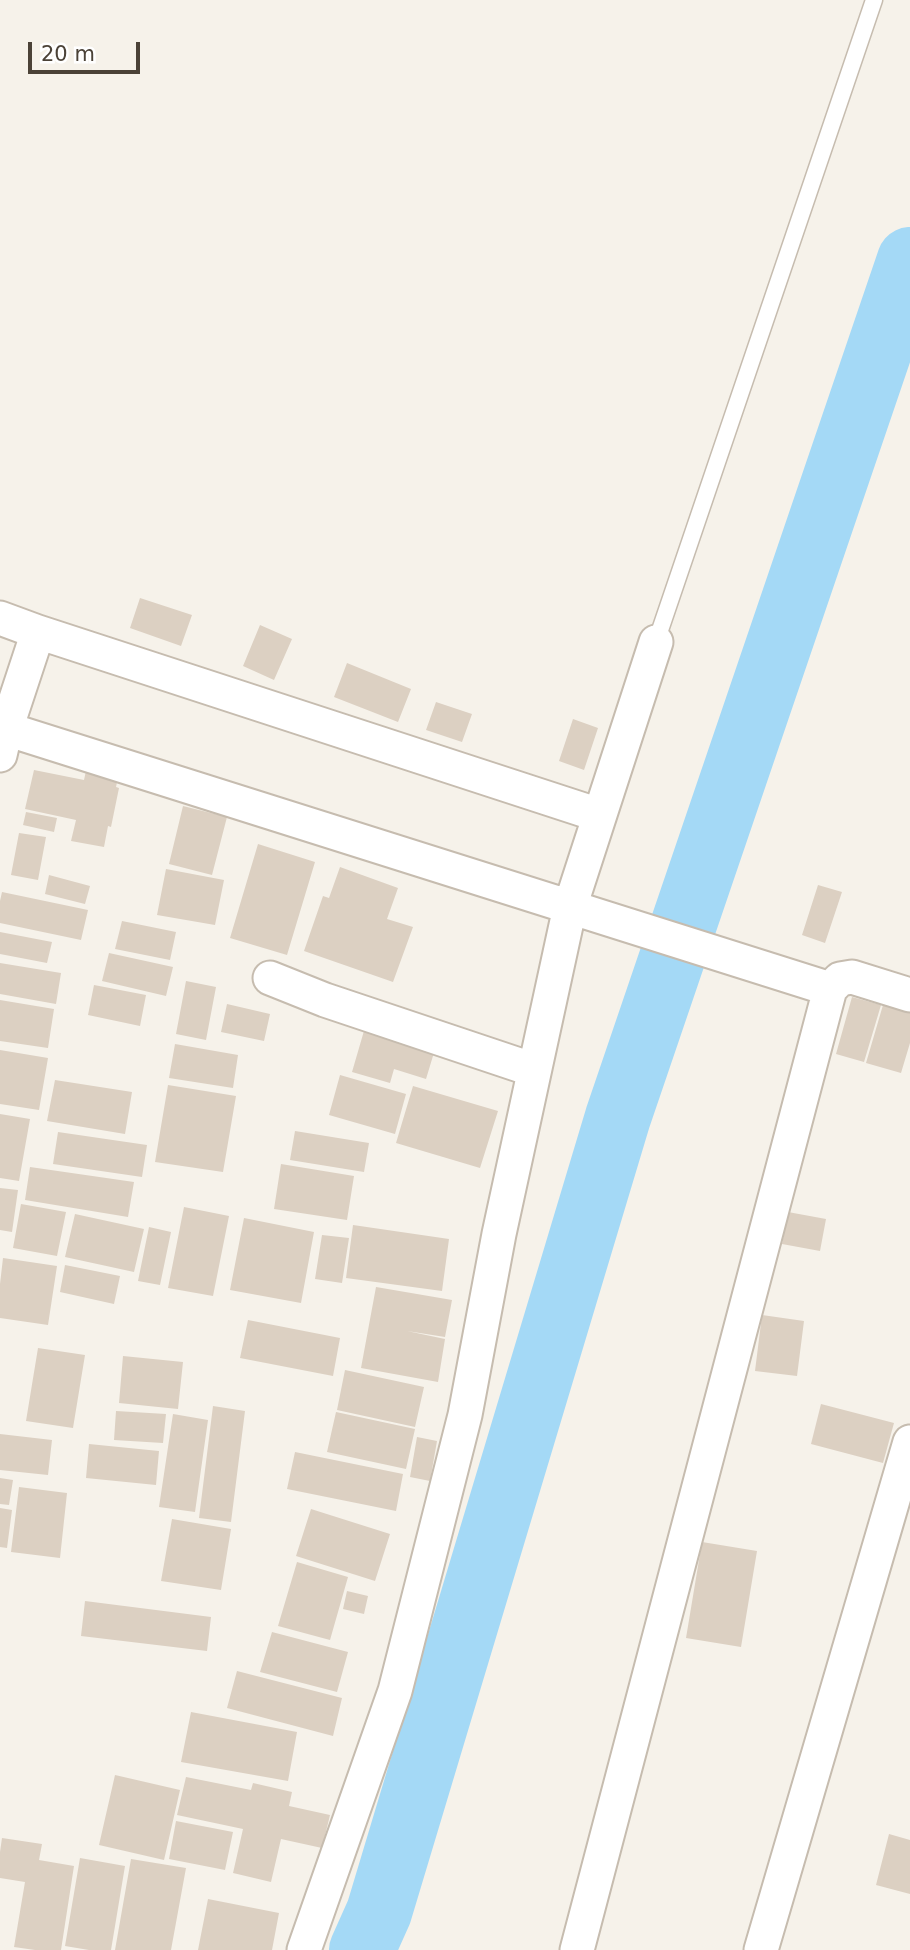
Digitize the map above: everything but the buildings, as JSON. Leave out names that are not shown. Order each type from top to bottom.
[{"type":"street","points":[[0,618],[599,816]]},
{"type":"street","points":[[38,632],[2,737],[830,989]]},
{"type":"street","points":[[304,1950],[395,1690],[465,1415],[499,1234],[534,1070],[580,911],[599,816],[656,642]]},
{"type":"street","points":[[577,1950],[830,989],[840,979],[852,977],[910,995]]},
{"type":"street","points":[[270,978],[325,1000],[534,1070]]},
{"type":"street","points":[[761,1950],[910,1442]]},
{"type":"lane","points":[[656,642],[874,0]]},
{"type":"waterway","points":[[362,1950],[379,1912],[618,1117],[910,260]]}]
